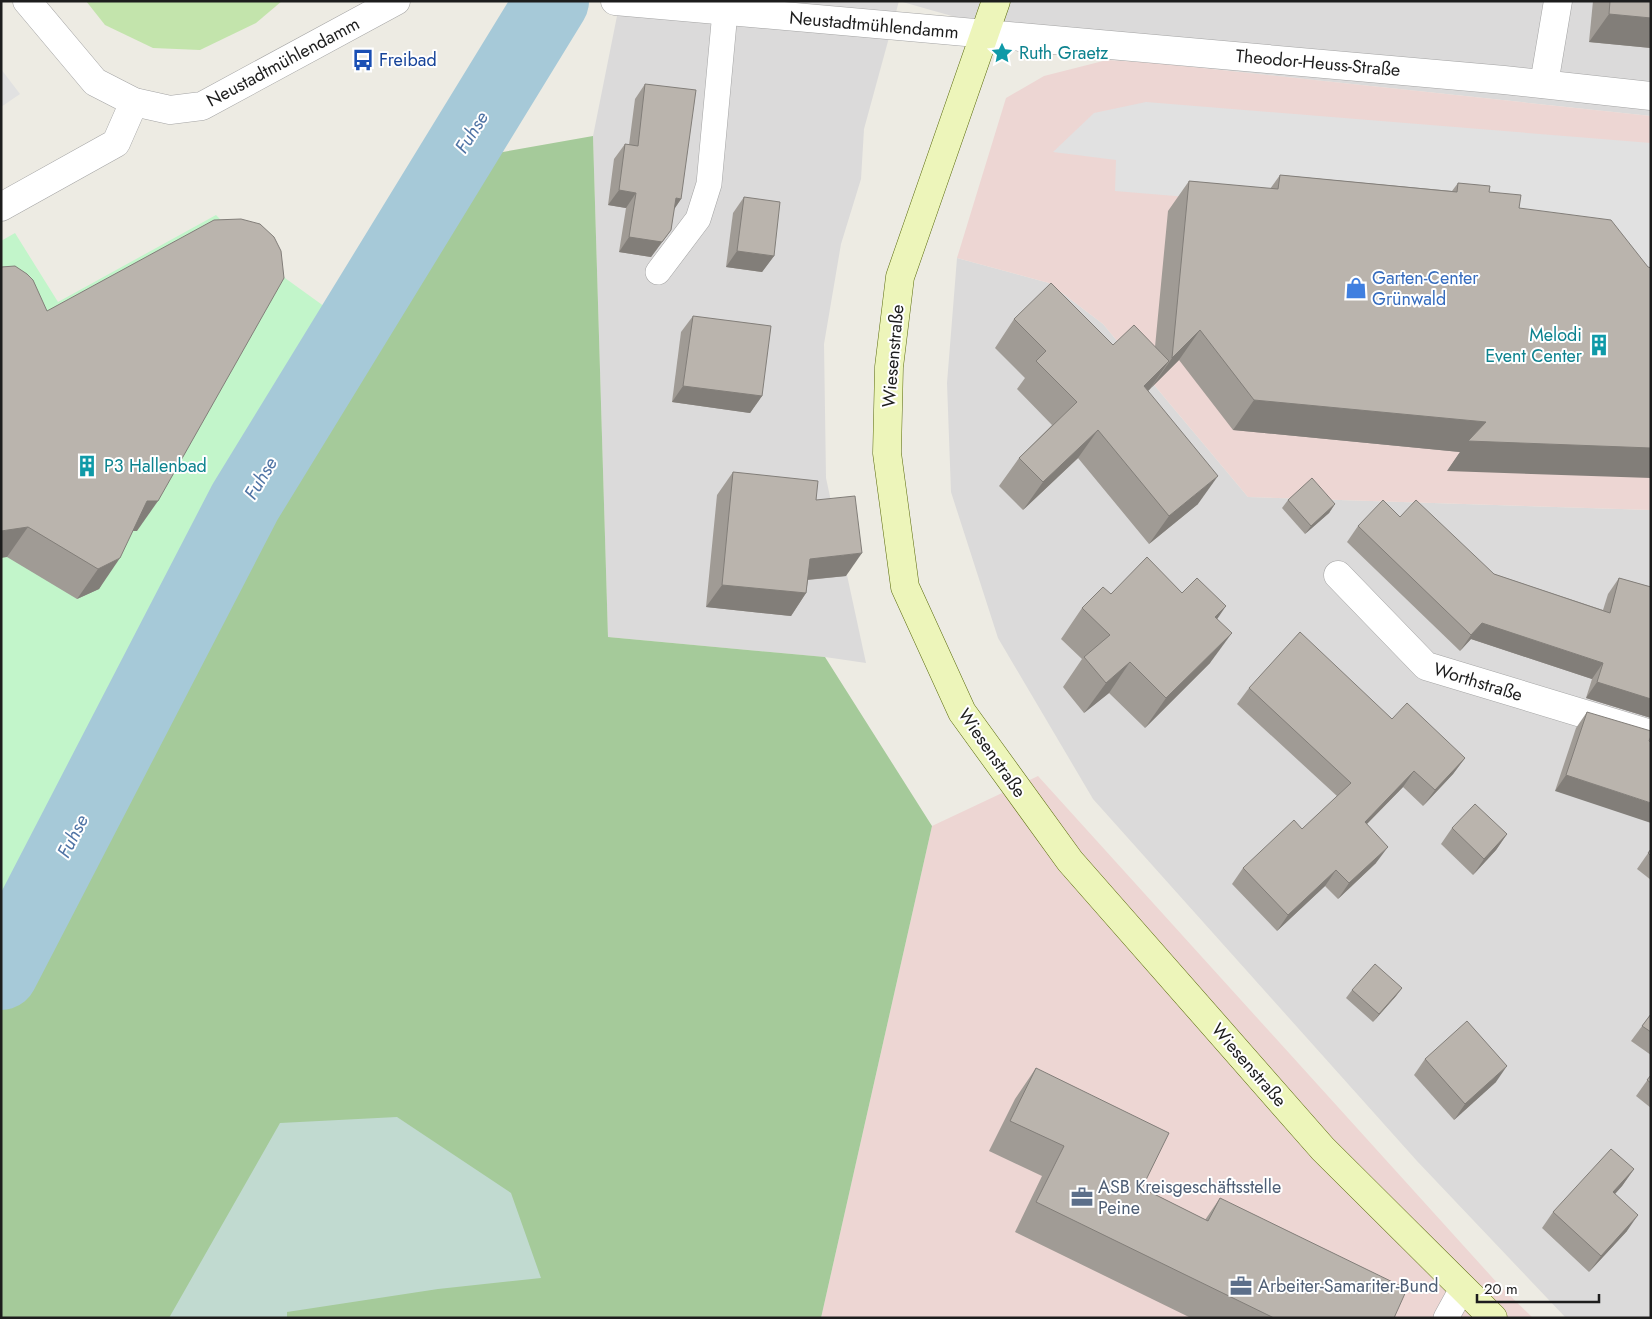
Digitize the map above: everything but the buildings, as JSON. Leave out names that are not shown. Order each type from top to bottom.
[{"type":"street","name":"Neustadtmühlendamm","points":[[27,1],[95,82],[134,102],[170,110],[202,106],[396,1]]},
{"type":"street","name":"Neustadtmühlendamm","points":[[615,1],[726,7],[984,34]]},
{"type":"street","name":"Wiesenstraße","points":[[996,1],[900,277],[889,367],[887,453],[905,587],[962,712],[1070,861],[1323,1148],[1493,1318]]},
{"type":"street","points":[[1544,84],[1558,1]]},
{"type":"street","name":"Theodor-Heuss-Straße","points":[[984,34],[1544,84],[1651,96]]},
{"type":"street","points":[[1,207],[116,143],[134,102]]},
{"type":"street","name":"Worthstraße","points":[[1338,575],[1426,666],[1651,734]]},
{"type":"lane","points":[[658,272],[698,219],[709,184],[726,7]]},
{"type":"lane","points":[[1446,1318],[1463,1288]]},
{"type":"shaded area","points":[[620,1],[899,1],[864,129],[861,179],[841,244],[824,344],[826,478],[866,663],[825,657],[608,637],[593,136]]},
{"type":"shaded area","points":[[899,1],[1651,1],[1651,116],[1156,63],[1107,60]]},
{"type":"shaded area","points":[[1107,60],[1156,63],[1651,116],[1651,510],[1248,497],[1103,324],[1049,283],[957,258],[1006,98],[1044,76]]},
{"type":"shaded area","points":[[1,69],[20,94],[1,107]]},
{"type":"shaded area","points":[[1146,102],[1651,143],[1651,296],[1428,217],[1115,191],[1116,160],[1053,152],[1094,113]]},
{"type":"shaded area","points":[[957,258],[1049,283],[1103,324],[1248,497],[1651,510],[1651,1318],[1566,1318],[1417,1161],[1093,799],[998,638],[951,492],[947,383]]},
{"type":"shaded area","points":[[1038,776],[1500,1286],[1533,1318],[821,1318],[932,826]]},
{"type":"green space","points":[[86,1],[282,1],[256,23],[200,50],[153,48],[105,25]]},
{"type":"green space","points":[[593,136],[608,637],[825,657],[932,826],[821,1318],[1,1318],[1,915],[230,505],[430,165]]},
{"type":"green space","points":[[216,215],[260,260],[339,317],[1,917],[1,241],[15,233],[58,302]]},
{"type":"green space","points":[[397,1117],[511,1193],[541,1278],[438,1289],[287,1312],[287,1318],[169,1318],[280,1123]]},
{"type":"waterway","name":"Fuhse","points":[[1,973],[245,502],[552,1]]},
{"type":"place","name":"Ruth Graetz","points":[[1002,53]]},
{"type":"place","name":"Freibad","points":[[363,60]]},
{"type":"place","name":"Garten-Center Grünwald","points":[[1356,288]]},
{"type":"place","name":"Melodi Event Center","points":[[1599,345]]},
{"type":"place","name":"P3 Hallenbad","points":[[87,466]]},
{"type":"place","name":"ASB Kreisgeschäftsstelle Peine","points":[[1082,1197]]},
{"type":"place","name":"Arbeiter-Samariter-Bund","points":[[1241,1286]]}]
